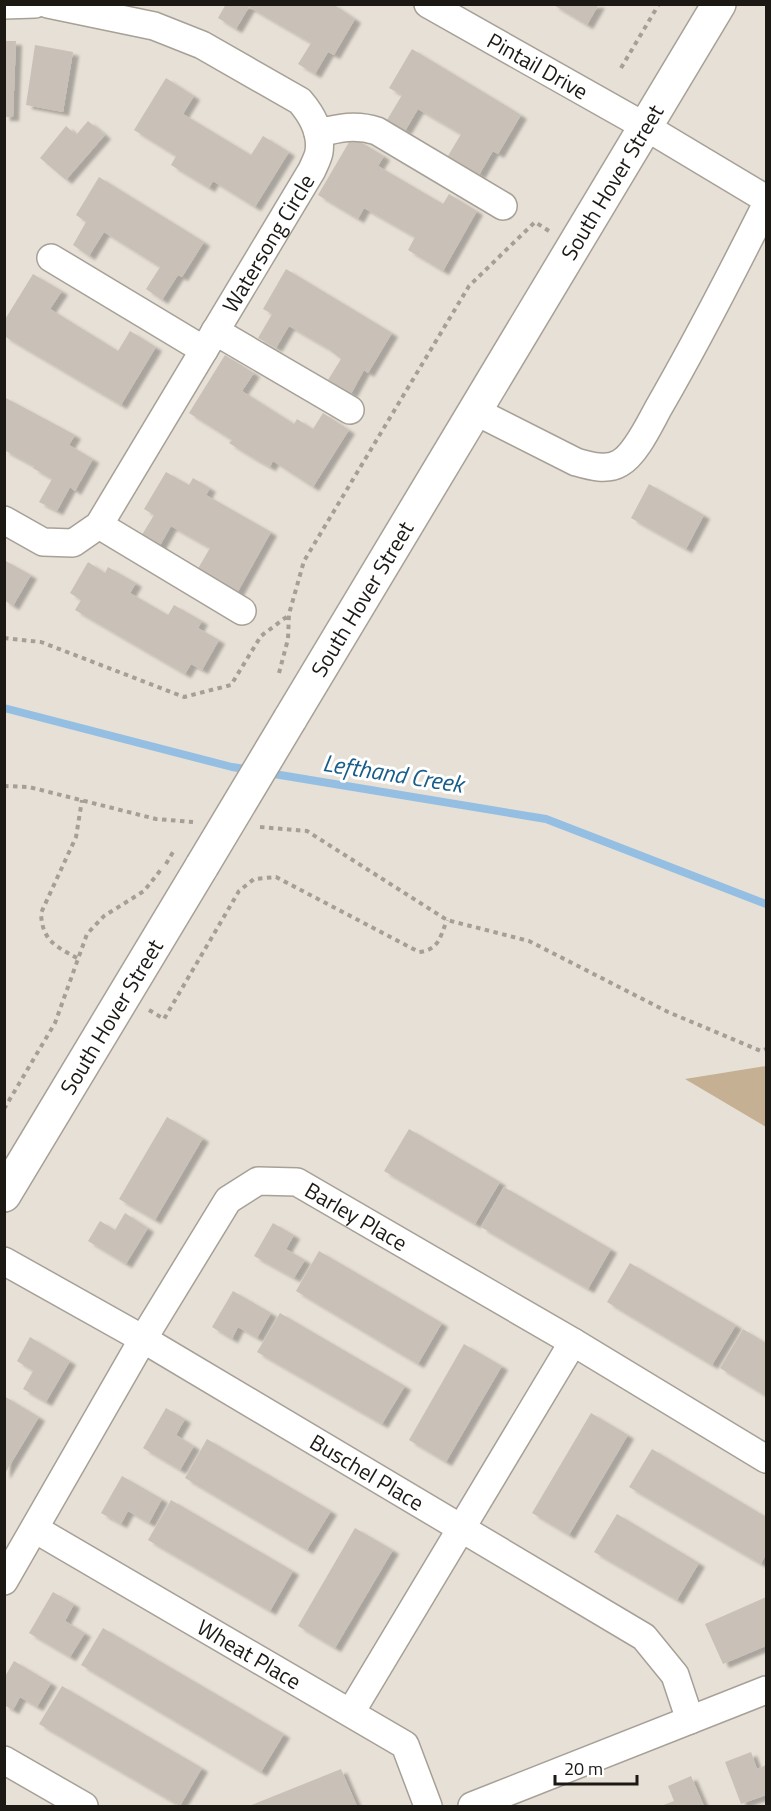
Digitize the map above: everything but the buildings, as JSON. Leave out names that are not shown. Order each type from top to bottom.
[{"type":"main road","name":"South Hover Street","points":[[4,1195],[719,4]]},
{"type":"street","points":[[4,5],[35,4]]},
{"type":"street","points":[[48,4],[157,15],[202,45],[300,101],[312,115],[318,133],[362,126],[377,130],[503,206]]},
{"type":"street","name":"Pintail Drive","points":[[428,4],[646,127],[766,199]]},
{"type":"street","name":"Watersong Circle","points":[[4,519],[43,543],[73,543],[99,525],[312,170],[319,152],[318,133]]},
{"type":"street","points":[[476,411],[576,462],[594,467],[618,465],[625,460],[640,439],[695,345],[766,205]]},
{"type":"street","points":[[51,258],[209,341],[351,410]]},
{"type":"street","points":[[99,525],[242,611]]},
{"type":"street","name":"Barley Place","points":[[4,1581],[143,1339],[228,1200],[258,1181],[297,1182],[573,1342],[766,1459]]},
{"type":"street","name":"Buschel Place","points":[[4,1261],[143,1339],[644,1637],[675,1675],[690,1720]]},
{"type":"street","points":[[351,1712],[573,1342]]},
{"type":"street","name":"Wheat Place","points":[[35,1529],[405,1745],[429,1806]]},
{"type":"street","points":[[472,1806],[766,1690]]},
{"type":"street","points":[[4,1760],[84,1806]]},
{"type":"path","points":[[621,68],[659,4]]},
{"type":"path","points":[[276,679],[281,670],[288,639],[289,614],[304,561],[469,286],[536,222],[573,248]]},
{"type":"path","points":[[4,638],[41,642],[184,697],[231,685],[261,636],[289,614]]},
{"type":"path","points":[[4,786],[28,787],[156,819],[203,822]]},
{"type":"path","points":[[76,958],[59,949],[45,936],[41,913],[75,837],[82,800]]},
{"type":"path","points":[[249,826],[307,831],[447,920],[529,941],[668,1012],[761,1051],[766,1050]]},
{"type":"path","points":[[4,1109],[55,1023],[76,958],[87,934],[104,916],[144,891],[166,864]]},
{"type":"path","points":[[124,996],[164,1019],[240,891],[254,879],[276,877],[418,952],[429,951],[437,944],[447,920]]},
{"type":"shaded area","points":[[766,1066],[766,1127],[685,1079]]},
{"type":"waterway","name":"Lefthand Creek","points":[[4,708],[232,767],[252,770]]},
{"type":"waterway","name":"Lefthand Creek","points":[[268,773],[546,819],[766,904]]}]
